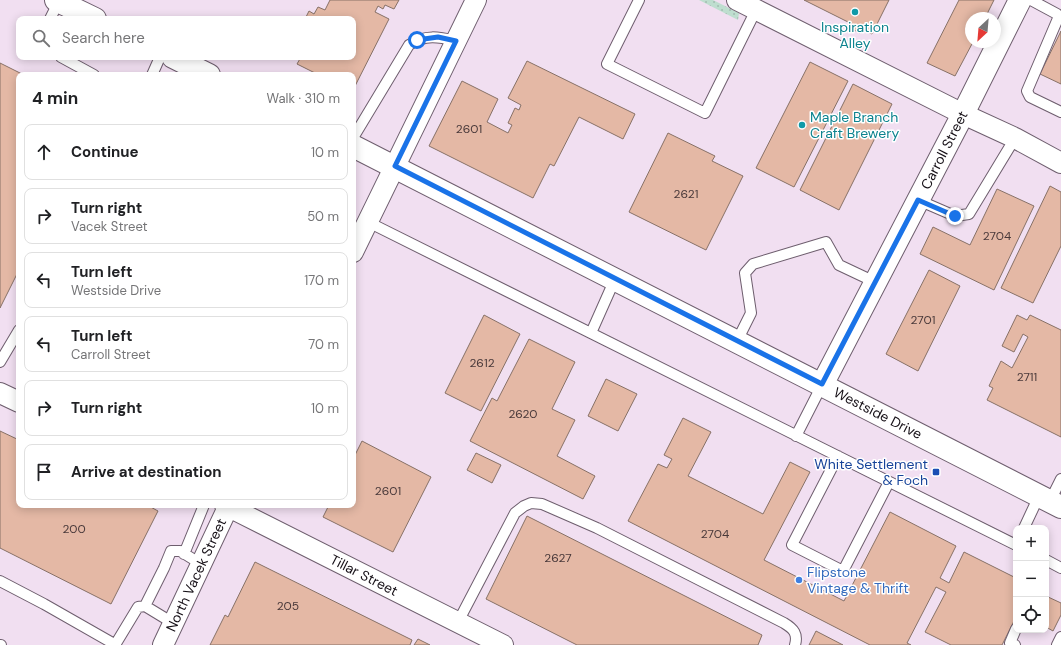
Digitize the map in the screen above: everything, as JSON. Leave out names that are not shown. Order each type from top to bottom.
[{"type":"main road","name":"Carroll Street","points":[[822,384],[963,114],[1020,0]]},
{"type":"main road","points":[[55,7],[85,16]]},
{"type":"main road","points":[[178,60],[200,72]]},
{"type":"main road","name":"Westside Drive","points":[[356,147],[1050,501]]},
{"type":"street","points":[[356,246],[476,0]]},
{"type":"street","points":[[737,0],[963,114],[1015,138],[1061,163]]},
{"type":"street","points":[[0,393],[16,401]]},
{"type":"street","name":"North Vacek Street","points":[[163,645],[226,508]]},
{"type":"street","name":"Tillar Street","points":[[233,508],[503,645]]},
{"type":"lane","points":[[639,0],[606,64],[706,113],[756,10]]},
{"type":"lane","points":[[1031,0],[1059,16],[1027,91],[1030,97],[1061,112]]},
{"type":"lane","points":[[356,133],[410,46],[417,40],[428,38],[438,37],[456,41]]},
{"type":"lane","points":[[66,60],[88,72]]},
{"type":"lane","points":[[153,72],[159,60]]},
{"type":"lane","points":[[918,200],[955,216],[969,214],[1015,138]]},
{"type":"lane","points":[[368,222],[1013,544]]},
{"type":"lane","points":[[737,341],[751,313],[746,273],[753,264],[826,242],[839,266],[875,282]]},
{"type":"lane","points":[[591,333],[615,279]]},
{"type":"lane","points":[[0,362],[16,335]]},
{"type":"lane","points":[[796,436],[822,384]]},
{"type":"lane","points":[[838,456],[792,545],[843,571],[890,482]]},
{"type":"lane","points":[[1027,525],[1050,501],[1061,479]]},
{"type":"lane","points":[[458,622],[515,513],[524,506],[532,503],[542,504],[597,528],[784,623],[792,628],[797,635],[795,645]]},
{"type":"lane","points":[[184,554],[203,508]]},
{"type":"lane","points":[[145,606],[164,568],[171,550],[180,551],[201,564]]},
{"type":"lane","points":[[1049,563],[1061,568]]},
{"type":"lane","points":[[0,581],[116,645],[138,607],[145,606],[173,623]]},
{"type":"lane","points":[[1014,633],[1010,642],[1015,645]]},
{"type":"lane","points":[[1057,645],[1061,637]]},
{"type":"green space","points":[[699,0],[713,0],[739,13],[738,20]]},
{"type":"building","points":[[330,0],[399,0],[394,9],[385,5],[383,9],[378,6],[375,12],[389,19],[356,84],[356,72],[313,72],[297,64],[299,60],[356,60],[356,16],[306,16],[309,11],[314,14],[318,7],[325,10]]},
{"type":"building","name":"Inspiration Alley","points":[[804,0],[889,0],[872,34],[862,29],[860,33],[850,28],[852,24]]},
{"type":"building","points":[[959,0],[994,0],[988,12],[965,12],[965,48],[970,48],[955,76],[927,63]]},
{"type":"building","points":[[1061,31],[1061,84],[1040,74]]},
{"type":"building","points":[[527,61],[635,114],[623,139],[579,117],[554,166],[550,164],[533,198],[429,146],[462,81],[498,99],[487,122],[508,133],[512,125],[508,123],[515,108],[519,110],[521,105],[508,98]]},
{"type":"building","name":"Maple Branch Craft Brewery","points":[[810,62],[848,81],[794,187],[756,168]]},
{"type":"building","points":[[0,63],[18,72],[16,72],[16,276],[0,308]]},
{"type":"building","points":[[853,84],[892,104],[839,210],[800,190]]},
{"type":"building","points":[[668,133],[715,156],[712,161],[743,176],[706,250],[629,212]]},
{"type":"building","points":[[1050,186],[1061,192],[1061,246],[1033,303],[1001,288]]},
{"type":"building","points":[[997,189],[1034,206],[994,290],[920,254],[933,227],[970,245]]},
{"type":"building","points":[[929,270],[960,286],[918,371],[886,354]]},
{"type":"building","points":[[484,315],[520,334],[481,411],[445,393]]},
{"type":"building","points":[[1017,315],[1027,320],[1030,315],[1061,330],[1061,437],[987,400],[993,388],[989,386],[1001,361],[1012,368],[1028,337],[1023,334],[1014,352],[1002,346]]},
{"type":"building","points":[[529,339],[575,362],[552,409],[575,420],[557,456],[595,476],[583,499],[470,441],[492,398],[497,401]]},
{"type":"building","points":[[606,379],[637,394],[618,431],[588,416]]},
{"type":"building","points":[[683,418],[711,432],[688,476],[763,514],[790,462],[810,472],[764,560],[844,601],[890,512],[956,546],[940,578],[949,583],[964,552],[1013,576],[1013,623],[1002,645],[951,645],[925,632],[946,592],[936,587],[907,643],[911,645],[870,645],[628,521],[658,464],[667,468],[672,459],[664,455]]},
{"type":"building","points":[[0,431],[16,439],[16,508],[152,508],[158,511],[111,604],[0,548]]},
{"type":"building","points":[[362,441],[431,477],[393,552],[323,517],[328,508],[356,508],[356,453]]},
{"type":"building","points":[[476,453],[501,465],[492,483],[467,470]]},
{"type":"building","points":[[527,516],[762,635],[758,645],[577,645],[486,599]]},
{"type":"building","points":[[255,562],[412,640],[410,645],[210,645],[225,615],[228,617]]},
{"type":"building","points":[[1049,597],[1061,603],[1061,615],[1053,631],[1049,629]]},
{"type":"building","points":[[816,631],[843,645],[809,645]]},
{"type":"building","points":[[418,639],[430,645],[414,645]]},
{"type":"place","name":"Inspiration Alley","points":[[855,12]]},
{"type":"place","name":"Maple Branch Craft Brewery","points":[[802,125]]},
{"type":"place","name":"White Settlement & Foch","points":[[936,472]]},
{"type":"place","name":"Flipstone Vintage & Thrift","points":[[799,580]]},
{"type":"route","points":[[417,40],[438,37],[456,41],[395,166],[822,384],[918,200],[955,216]]}]
